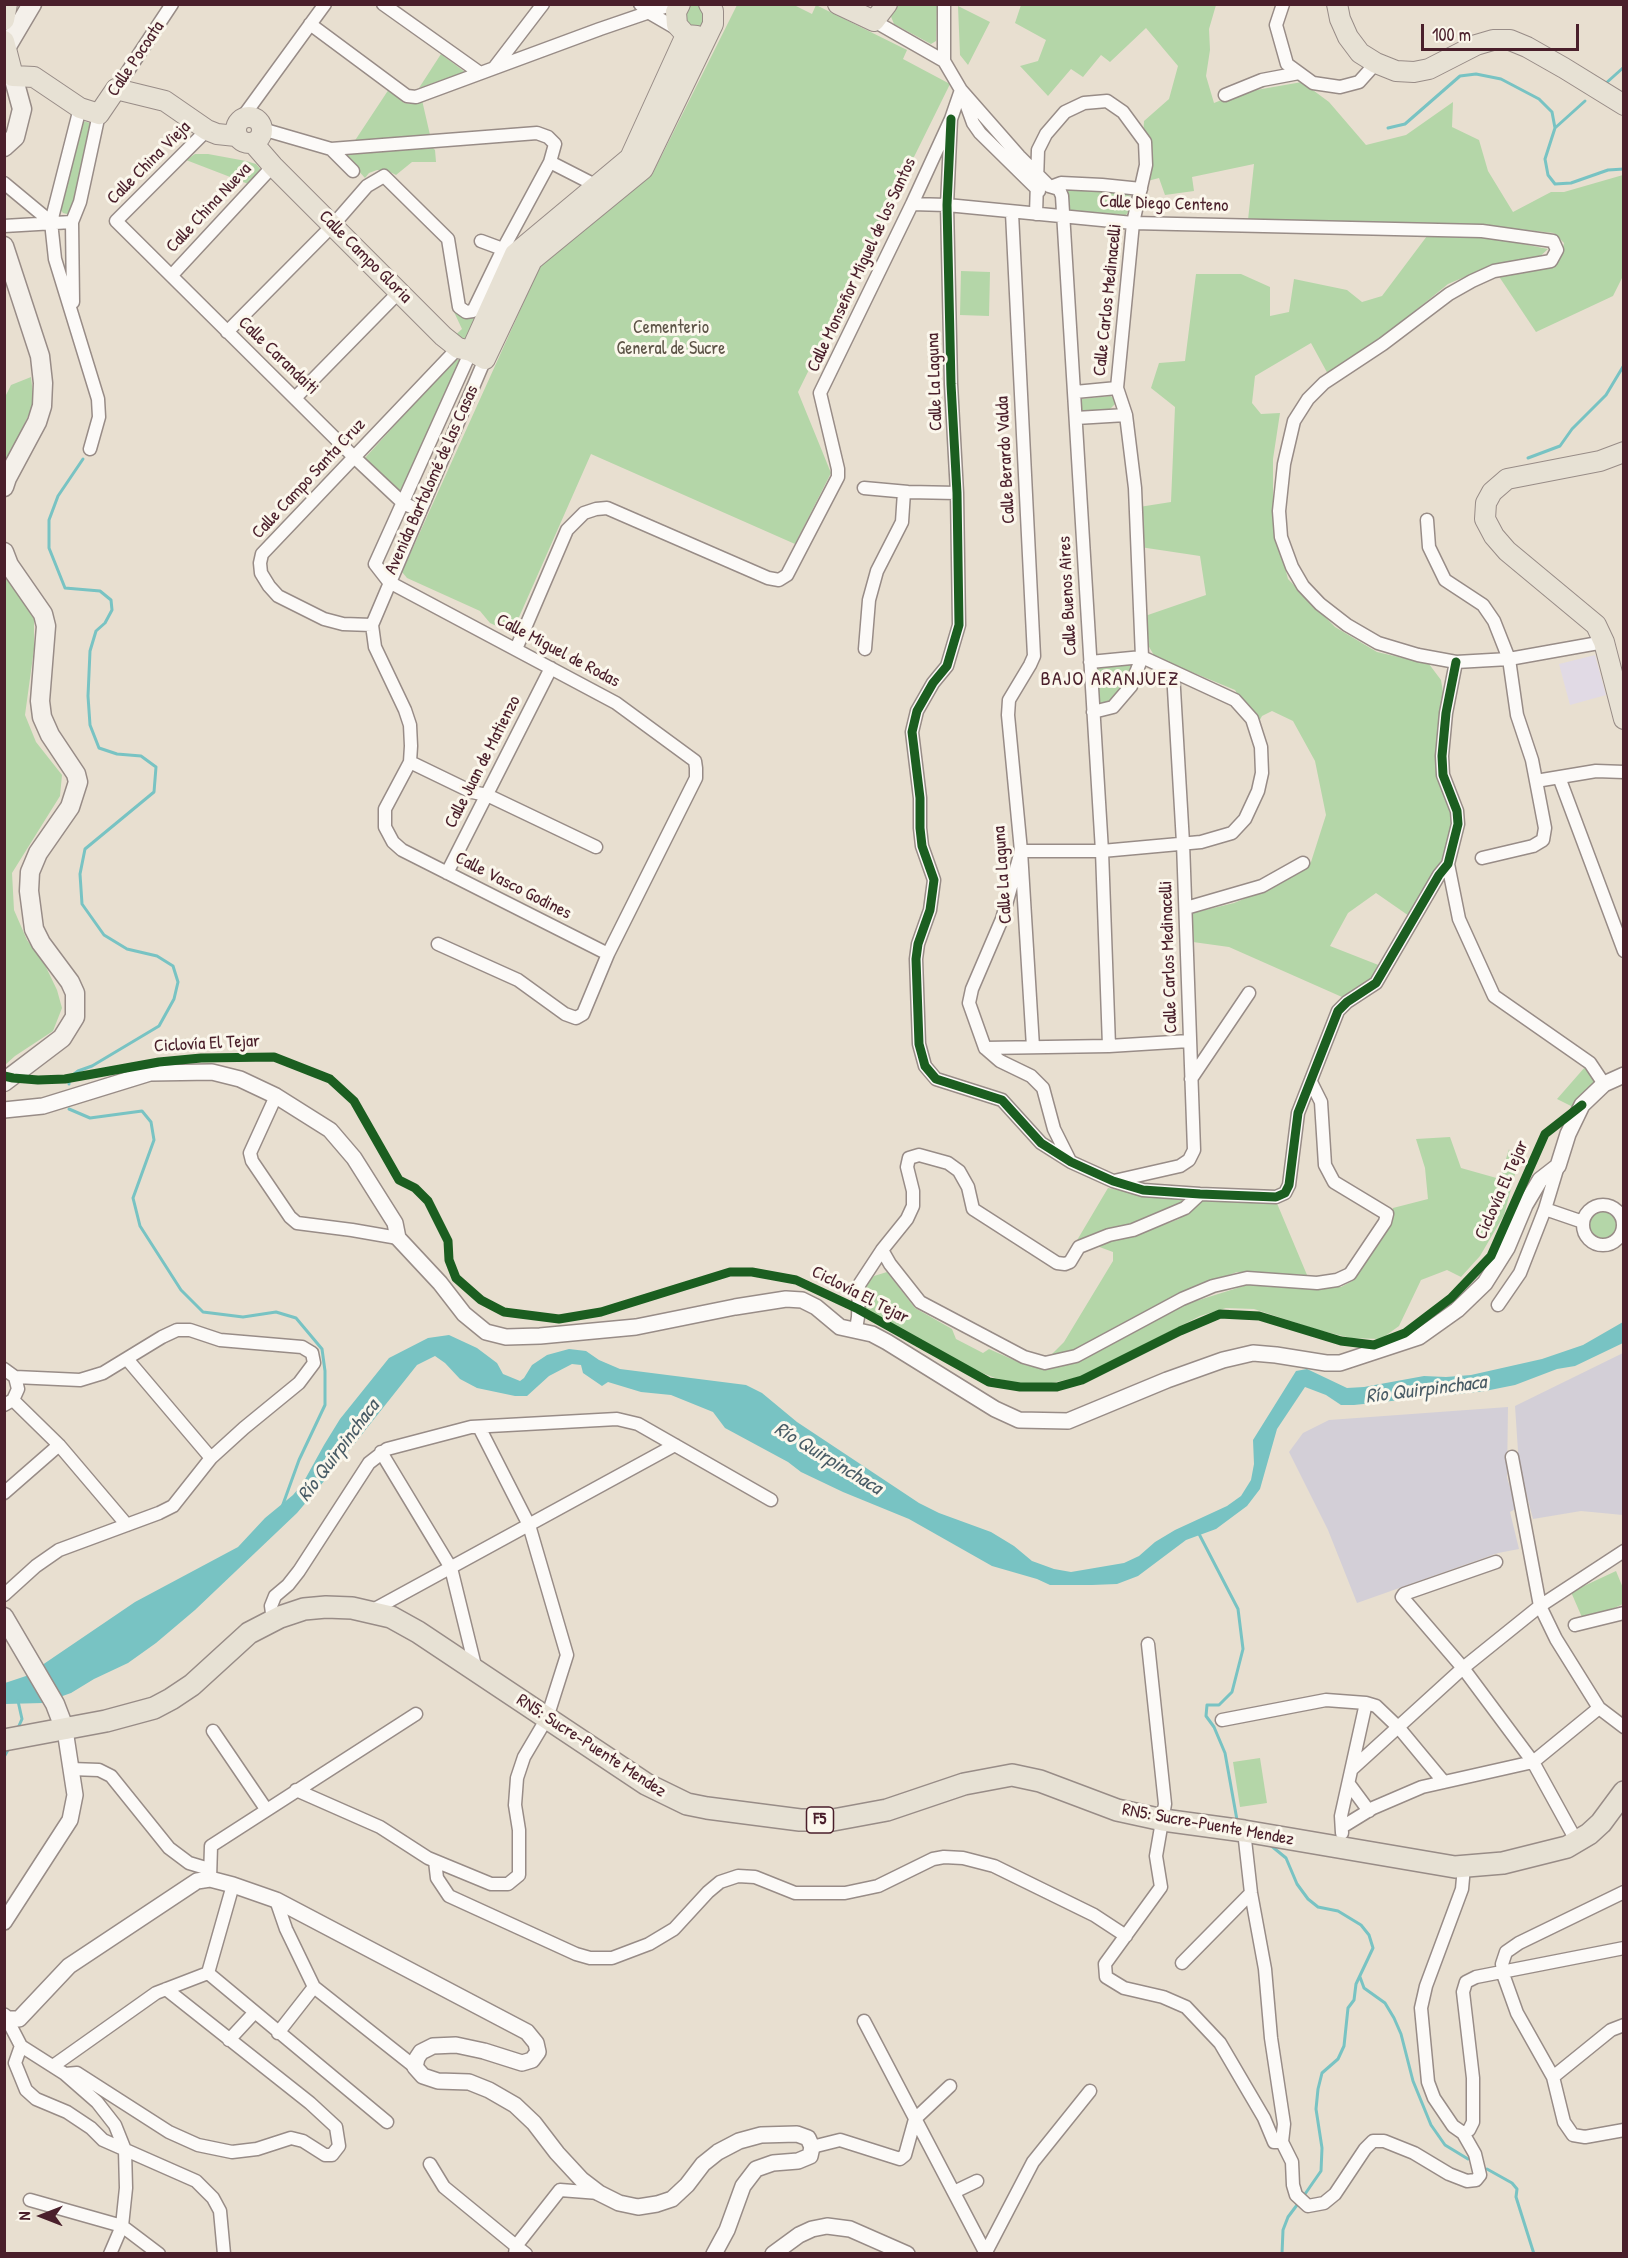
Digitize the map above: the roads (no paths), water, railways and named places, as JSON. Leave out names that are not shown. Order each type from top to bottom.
[{"type":"highway","name":"RN5: Sucre-Puente Mendez","points":[[4,1740],[131,1716],[171,1699],[192,1685],[249,1633],[273,1620],[304,1609],[326,1607],[371,1611],[391,1617],[418,1632],[646,1784],[671,1798],[707,1808],[800,1820],[833,1820],[887,1810],[964,1784],[1012,1775],[1040,1781],[1117,1810],[1163,1820],[1244,1831],[1437,1865],[1464,1867],[1503,1863],[1543,1854],[1577,1842],[1601,1823],[1623,1792]]},
{"type":"main road","points":[[4,20],[7,4]]},
{"type":"main road","points":[[4,147],[15,137],[22,109],[5,44],[32,4]]},
{"type":"main road","points":[[680,4],[675,19],[684,33],[699,36],[710,29],[714,18],[709,4]]},
{"type":"main road","points":[[838,4],[871,14],[887,4]]},
{"type":"main road","points":[[1337,4],[1340,20],[1348,37],[1360,53],[1396,71],[1414,72],[1429,69],[1476,45],[1493,40],[1510,40],[1546,58],[1623,105]]},
{"type":"main road","name":"Avenida Bartolomé de las Casas","points":[[517,254],[643,169],[710,29]]},
{"type":"main road","name":"Avenida Bartolomé de las Casas","points":[[471,353],[517,254],[630,158],[684,33]]},
{"type":"main road","points":[[13,76],[34,77],[80,108],[99,114]]},
{"type":"main road","points":[[116,89],[165,101],[207,130],[217,134],[248,131]]},
{"type":"main road","name":"Calle Pocoata","points":[[99,114],[116,89]]},
{"type":"main road","name":"Calle Campo Gloria","points":[[248,131],[273,166],[399,292],[471,353]]},
{"type":"main road","points":[[4,246],[40,356],[44,383],[42,405],[37,422],[4,487]]},
{"type":"main road","points":[[1623,452],[1600,461],[1507,479],[1492,492],[1486,503],[1485,519],[1494,536],[1507,551],[1596,625],[1604,642],[1623,719]]},
{"type":"main road","points":[[4,552],[9,565],[43,614],[46,626],[40,701],[42,717],[50,735],[76,774],[78,782],[70,807],[38,853],[30,872],[28,891],[34,929],[75,993],[75,1017],[62,1038],[5,1081]]},
{"type":"main road","points":[[5,1620],[55,1704],[65,1730]]},
{"type":"street","name":"Calle Pocoata","points":[[116,89],[171,4]]},
{"type":"street","points":[[227,332],[333,225],[367,186],[384,176],[448,239],[459,307],[466,312],[473,311],[517,254],[550,162],[555,144],[548,137],[537,133],[331,149],[248,131],[310,24],[325,4]]},
{"type":"street","points":[[383,4],[480,73]]},
{"type":"street","points":[[493,68],[543,4]]},
{"type":"street","points":[[310,24],[407,96],[416,97],[644,8],[673,4]]},
{"type":"street","points":[[944,4],[944,61]]},
{"type":"street","points":[[1283,4],[1276,25],[1287,64],[1313,83],[1340,87],[1359,82],[1376,63]]},
{"type":"street","points":[[644,8],[684,33]]},
{"type":"street","points":[[871,14],[944,61],[980,133],[1045,189],[1059,189],[1062,196],[1058,206],[1048,207]]},
{"type":"street","points":[[1225,95],[1262,80],[1299,73]]},
{"type":"street","points":[[960,90],[1037,174],[1045,189],[1041,201],[1064,217]]},
{"type":"street","name":"Calle Monseñor Miguel de los Santos","points":[[516,649],[567,530],[584,513],[596,509],[607,508],[768,578],[779,579],[787,575],[838,477],[820,393],[912,204],[951,119],[960,90]]},
{"type":"street","name":"Calle Carlos Medinacelli","points":[[1037,174],[1038,150],[1046,134],[1065,112],[1084,103],[1107,101],[1123,112],[1145,142],[1146,165],[1133,223],[1117,388],[1126,415],[1135,488],[1142,657],[1131,686],[1113,707],[1093,712]]},
{"type":"street","points":[[80,108],[51,222],[55,259],[98,399],[99,417],[90,448]]},
{"type":"street","points":[[73,316],[72,222],[80,202],[99,114]]},
{"type":"street","name":"Calle La Laguna","points":[[951,119],[947,205],[959,625],[947,666],[933,683],[917,711],[912,732],[920,798],[922,846],[934,880],[932,903],[918,944],[916,959],[919,1044],[925,1066],[936,1078],[1002,1100],[1041,1143],[1071,1162],[1113,1181],[1143,1190],[1200,1194],[1276,1197],[1285,1194],[1289,1185],[1298,1113],[1311,1082]]},
{"type":"street","name":"Calle China Vieja","points":[[116,221],[207,130]]},
{"type":"street","points":[[331,149],[353,171]]},
{"type":"street","points":[[550,162],[597,186]]},
{"type":"street","name":"Calle China Nueva","points":[[172,275],[273,166]]},
{"type":"street","points":[[4,183],[51,222]]},
{"type":"street","points":[[1036,214],[1045,189],[1061,183],[1141,189]]},
{"type":"street","name":"Calle Buenos Aires","points":[[1062,196],[1102,851],[1109,1046]]},
{"type":"street","name":"Calle Diego Centeno","points":[[912,204],[947,205],[1133,223],[1482,231],[1553,241],[1557,250],[1551,261],[1494,271],[1464,285],[1383,344],[1324,383],[1308,399],[1294,421],[1284,464],[1279,511],[1281,537],[1292,567],[1303,586],[1320,604],[1347,625],[1378,643],[1418,655],[1456,662]]},
{"type":"street","name":"Calle Berardo Valda","points":[[1009,700],[1034,656],[1012,213]]},
{"type":"street","name":"Calle Carandaiti","points":[[116,221],[354,457],[403,503],[420,511]]},
{"type":"street","points":[[4,226],[72,222]]},
{"type":"street","points":[[481,241],[517,254]]},
{"type":"street","points":[[296,397],[399,292]]},
{"type":"street","name":"Calle Campo Santa Cruz","points":[[372,625],[343,624],[324,619],[279,596],[261,573],[262,554],[354,457],[471,353]]},
{"type":"street","name":"Avenida Bartolomé de las Casas","points":[[471,353],[420,511],[389,582],[375,564],[471,353]]},
{"type":"street","points":[[1075,392],[1117,388]]},
{"type":"street","points":[[1076,418],[1126,415]]},
{"type":"street","points":[[864,488],[904,492],[957,493]]},
{"type":"street","points":[[865,649],[869,600],[877,571],[902,522],[904,492]]},
{"type":"street","points":[[1427,520],[1430,547],[1445,579],[1483,606],[1494,621],[1509,659],[1517,715],[1536,781],[1545,828],[1543,840],[1533,846],[1482,858]]},
{"type":"street","points":[[389,582],[372,625],[375,647],[410,724],[410,762],[596,847]]},
{"type":"street","name":"Calle Miguel de Rodas","points":[[389,582],[616,703],[695,761],[696,778],[608,954]]},
{"type":"street","points":[[882,1250],[890,1264],[920,1302],[1024,1357],[1045,1363],[1076,1356],[1182,1299],[1213,1286],[1247,1278],[1317,1283],[1337,1280],[1350,1274],[1385,1222],[1387,1214],[1335,1182],[1325,1165],[1321,1102],[1311,1082],[1338,1011],[1347,1002],[1376,983],[1439,875],[1448,864],[1458,824],[1457,811],[1443,775],[1442,756],[1446,713],[1456,662],[1509,659],[1604,642]]},
{"type":"street","points":[[1071,1162],[1054,1129],[1043,1088],[1031,1076],[1000,1062],[985,1048],[969,1003],[972,989],[1002,919],[1021,851],[1102,851],[1201,842],[1232,833],[1245,819],[1258,791],[1262,773],[1261,747],[1252,719],[1235,700],[1142,657],[1090,662]]},
{"type":"street","name":"Calle Juan de Matienzo","points":[[447,873],[551,668]]},
{"type":"street","name":"Calle Carlos Medinacelli","points":[[1113,1181],[1180,1166],[1189,1160],[1194,1150],[1184,843],[1173,672]]},
{"type":"street","name":"Calle La Laguna","points":[[1009,700],[1008,715],[1021,851],[1033,1047]]},
{"type":"street","name":"Calle Vasco Godines","points":[[410,762],[385,809],[385,827],[393,842],[402,850],[608,954]]},
{"type":"street","points":[[1536,781],[1596,771],[1623,772]]},
{"type":"street","points":[[1559,777],[1623,951]]},
{"type":"street","points":[[1186,908],[1262,886],[1303,863]]},
{"type":"street","points":[[1448,864],[1459,919],[1494,996],[1590,1064],[1604,1084]]},
{"type":"street","points":[[438,944],[518,980],[565,1014],[576,1018],[583,1014],[608,954]]},
{"type":"street","points":[[1191,1079],[1249,993]]},
{"type":"street","points":[[985,1048],[1109,1046],[1189,1041]]},
{"type":"street","points":[[4,1110],[43,1107],[150,1073],[212,1072],[240,1078],[276,1096],[330,1130],[354,1158],[395,1223],[398,1238],[440,1283],[464,1314],[486,1332],[506,1337],[540,1336],[636,1327],[688,1315],[786,1299],[801,1300],[816,1307],[840,1327],[872,1334],[995,1409],[1019,1420],[1068,1421],[1167,1380],[1223,1360],[1253,1353],[1340,1363],[1419,1337],[1457,1310],[1485,1283],[1507,1248],[1525,1205],[1540,1180],[1558,1166]]},
{"type":"street","points":[[1498,1305],[1520,1273],[1545,1209],[1568,1134],[1582,1105],[1604,1084],[1623,1075]]},
{"type":"street","points":[[276,1096],[250,1153],[252,1161],[290,1217],[297,1223],[398,1238]]},
{"type":"street","points":[[856,1329],[859,1286],[882,1250],[908,1219],[913,1206],[913,1191],[907,1167],[909,1158],[919,1155],[948,1162],[959,1171],[968,1186],[973,1209],[1056,1263],[1070,1262],[1079,1247],[1109,1234],[1133,1230],[1185,1208],[1200,1194]]},
{"type":"street","points":[[1545,1209],[1583,1222]]},
{"type":"street","points":[[4,1369],[15,1377],[80,1380],[103,1373],[162,1336],[177,1330],[190,1330],[220,1340],[302,1347],[312,1353],[314,1363],[308,1374],[211,1458],[173,1506],[48,1556],[4,1595]]},
{"type":"street","points":[[127,1359],[211,1458]]},
{"type":"street","points":[[15,1377],[18,1389],[9,1403],[59,1445],[127,1525]]},
{"type":"street","points":[[273,1620],[271,1606],[275,1596],[299,1571],[369,1463],[381,1452],[479,1427],[618,1419],[638,1424],[771,1500]]},
{"type":"street","points":[[296,1790],[380,1827],[435,1861],[491,1884],[508,1884],[519,1875],[520,1841],[515,1805],[517,1778],[524,1757],[547,1718],[567,1655],[529,1525],[479,1427]]},
{"type":"street","points":[[4,1493],[59,1445]]},
{"type":"street","points":[[371,1611],[675,1445]]},
{"type":"street","points":[[381,1452],[450,1568],[476,1671]]},
{"type":"street","points":[[1512,1457],[1540,1606],[1556,1639],[1599,1708],[1623,1726]]},
{"type":"street","points":[[1352,1769],[1463,1668],[1540,1606],[1623,1551]]},
{"type":"street","points":[[1496,1562],[1404,1594],[1402,1597],[1463,1668],[1533,1762],[1577,1842]]},
{"type":"street","points":[[1575,1624],[1623,1613]]},
{"type":"street","points":[[1148,1644],[1165,1804],[1156,1856],[1161,1887],[1105,1964],[1106,1977],[1124,1988],[1164,1997],[1186,2007],[1220,2043],[1264,2118],[1274,2142],[1282,2142]]},
{"type":"street","points":[[1222,1720],[1326,1700],[1366,1703],[1376,1706],[1399,1728],[1443,1781]]},
{"type":"street","points":[[1343,1849],[1341,1816],[1366,1703]]},
{"type":"street","points":[[1342,1827],[1369,1811],[1422,1787],[1533,1762],[1599,1708]]},
{"type":"street","points":[[209,1874],[211,1846],[416,1714]]},
{"type":"street","points":[[4,1922],[70,1820],[75,1795],[65,1730]]},
{"type":"street","points":[[213,1731],[266,1809]]},
{"type":"street","points":[[71,1769],[99,1770],[111,1776],[169,1848],[189,1863],[233,1885],[276,1900],[527,2032],[536,2043],[538,2052],[532,2060],[522,2062],[456,2045],[433,2046],[421,2052],[415,2067]]},
{"type":"street","points":[[1349,1784],[1369,1811]]},
{"type":"street","points":[[1244,1831],[1284,2124],[1282,2142],[1292,2162],[1296,2196],[1308,2206],[1324,2203],[1335,2194],[1365,2149],[1373,2141],[1384,2141],[1414,2153],[1449,2174],[1467,2181],[1476,2180],[1480,2175],[1475,2154],[1463,2133],[1453,2126],[1434,2098],[1428,2082],[1421,2008],[1426,1986],[1462,1889],[1464,1867]]},
{"type":"street","points":[[435,1861],[437,1878],[449,1896],[576,1954],[590,1958],[612,1958],[649,1944],[674,1929],[720,1882],[738,1876],[754,1877],[795,1893],[845,1893],[878,1886],[933,1859],[944,1857],[963,1858],[994,1866],[1094,1916],[1126,1936]]},
{"type":"street","points":[[6,2018],[19,2019],[69,1966],[209,1874]]},
{"type":"street","points":[[208,1973],[233,1885]]},
{"type":"street","points":[[1623,1892],[1518,1943],[1506,1952],[1502,1964],[1503,1974],[1517,2013],[1553,2077],[1564,2122],[1573,2135],[1586,2138],[1623,2130]]},
{"type":"street","points":[[1182,1964],[1251,1893]]},
{"type":"street","points":[[276,1900],[286,1929],[315,1987],[415,2067],[423,2076],[438,2081],[469,2082],[515,2105],[534,2123],[582,2180],[619,2204],[638,2206],[657,2204],[672,2199],[687,2185],[703,2164],[717,2152],[739,2141],[761,2135],[797,2134],[808,2138],[812,2147],[810,2156],[773,2163],[756,2169],[743,2186],[727,2230],[714,2253]]},
{"type":"street","points":[[1463,2133],[1469,2130],[1473,2122],[1473,2078],[1463,1992],[1466,1982],[1476,1977],[1503,1974],[1623,1948]]},
{"type":"street","points":[[53,2066],[156,1993],[208,1973]]},
{"type":"street","points":[[208,1973],[387,2122]]},
{"type":"street","points":[[278,2033],[315,1987]]},
{"type":"street","points":[[65,2074],[76,2073],[169,2132],[217,2150],[232,2152],[257,2149],[291,2138],[303,2141],[325,2155],[332,2155],[339,2146],[336,2127],[310,2103],[166,1989]]},
{"type":"street","points":[[229,2040],[254,2013]]},
{"type":"street","points":[[6,2018],[21,2046],[65,2074],[97,2102],[115,2125],[125,2150],[126,2188],[122,2226],[110,2253]]},
{"type":"street","points":[[864,2022],[985,2253]]},
{"type":"street","points":[[1553,2077],[1611,2030],[1623,2025]]},
{"type":"street","points":[[21,2046],[15,2062],[26,2090],[36,2099],[67,2112],[91,2128],[103,2140],[196,2181],[213,2198],[220,2211],[224,2253]]},
{"type":"street","points":[[812,2147],[840,2140],[900,2159],[905,2156],[915,2119],[950,2086]]},
{"type":"street","points":[[985,2253],[1033,2162],[1090,2091]]},
{"type":"street","points":[[430,2164],[444,2187],[519,2251],[560,2190],[599,2193]]},
{"type":"street","points":[[954,2192],[977,2181]]},
{"type":"street","points":[[30,2200],[122,2226],[159,2253]]},
{"type":"street","points":[[773,2253],[799,2235],[826,2226],[850,2229],[907,2253]]},
{"type":"water","name":"Río Quirpinchaca","points":[[1623,1322],[1623,1343],[1575,1366],[1557,1369],[1515,1385],[1485,1391],[1354,1405],[1341,1405],[1326,1395],[1305,1387],[1277,1429],[1260,1489],[1247,1506],[1216,1529],[1186,1540],[1138,1576],[1117,1584],[1092,1585],[1050,1585],[992,1566],[909,1519],[801,1472],[788,1462],[725,1428],[713,1412],[671,1395],[641,1392],[608,1382],[602,1386],[583,1373],[581,1365],[572,1364],[549,1376],[527,1396],[515,1396],[477,1388],[460,1379],[435,1356],[417,1365],[297,1513],[195,1610],[156,1643],[128,1663],[71,1693],[43,1703],[5,1704],[5,1683],[26,1676],[135,1602],[238,1547],[303,1483],[340,1419],[389,1358],[428,1338],[449,1335],[477,1348],[497,1363],[503,1374],[520,1381],[532,1365],[547,1355],[569,1349],[586,1351],[599,1360],[620,1369],[746,1385],[762,1393],[797,1422],[919,1503],[939,1513],[991,1532],[1014,1546],[1032,1561],[1071,1572],[1124,1563],[1139,1556],[1155,1542],[1175,1530],[1227,1506],[1241,1496],[1251,1480],[1254,1464],[1253,1440],[1296,1371],[1307,1369],[1347,1388],[1424,1376],[1471,1375],[1542,1359],[1583,1345]]},
{"type":"waterway","points":[[1605,84],[1624,67]]},
{"type":"waterway","points":[[1388,128],[1405,124],[1460,76],[1476,74],[1501,79],[1539,99],[1552,112],[1555,128]]},
{"type":"waterway","points":[[1585,101],[1555,128],[1545,159],[1548,175],[1555,184],[1571,183],[1608,170],[1624,169]]},
{"type":"waterway","points":[[1528,458],[1560,446],[1572,429],[1606,395],[1624,365]]},
{"type":"waterway","points":[[69,1084],[69,1078],[78,1071],[92,1066],[159,1026],[174,999],[178,982],[173,966],[157,956],[127,949],[104,935],[82,904],[80,874],[85,849],[154,792],[156,767],[141,756],[117,754],[99,748],[90,725],[88,696],[90,651],[96,631],[105,623],[112,610],[111,600],[100,591],[65,588],[49,548],[49,520],[58,496],[83,459]]},
{"type":"waterway","name":"Río Quirpinchaca","points":[[69,1109],[90,1118],[142,1111],[151,1122],[154,1140],[133,1198],[140,1226],[181,1290],[203,1312],[243,1317],[276,1312],[296,1318],[322,1349],[325,1371],[325,1405],[299,1460],[282,1507]]},
{"type":"waterway","points":[[1198,1532],[1238,1609],[1243,1649],[1232,1692],[1219,1705],[1207,1705],[1206,1716],[1214,1727],[1225,1753],[1237,1820],[1240,1822]]},
{"type":"waterway","points":[[18,1701],[22,1719],[18,1728]]},
{"type":"waterway","points":[[4,1757],[9,1748]]},
{"type":"waterway","points":[[1269,1844],[1286,1858],[1297,1884],[1308,1899],[1318,1907],[1338,1911],[1361,1925],[1369,1935],[1373,1948],[1356,1984],[1354,2000],[1348,2008],[1344,2046],[1338,2059],[1322,2073],[1316,2109],[1322,2148],[1321,2171],[1305,2194]]},
{"type":"waterway","points":[[1360,1977],[1364,1988],[1385,2003],[1394,2018],[1401,2034],[1413,2081],[1431,2125],[1445,2145],[1468,2159]]},
{"type":"waterway","points":[[1487,2169],[1512,2183],[1517,2189],[1516,2197],[1534,2254]]},
{"type":"waterway","points":[[1282,2254],[1283,2230],[1288,2217],[1297,2205]]},
{"type":"district","name":"BAJO ARANJUEZ","points":[[1110,680]]},
{"type":"park label","name":"Cementerio General de Sucre","points":[[671,338]]}]
